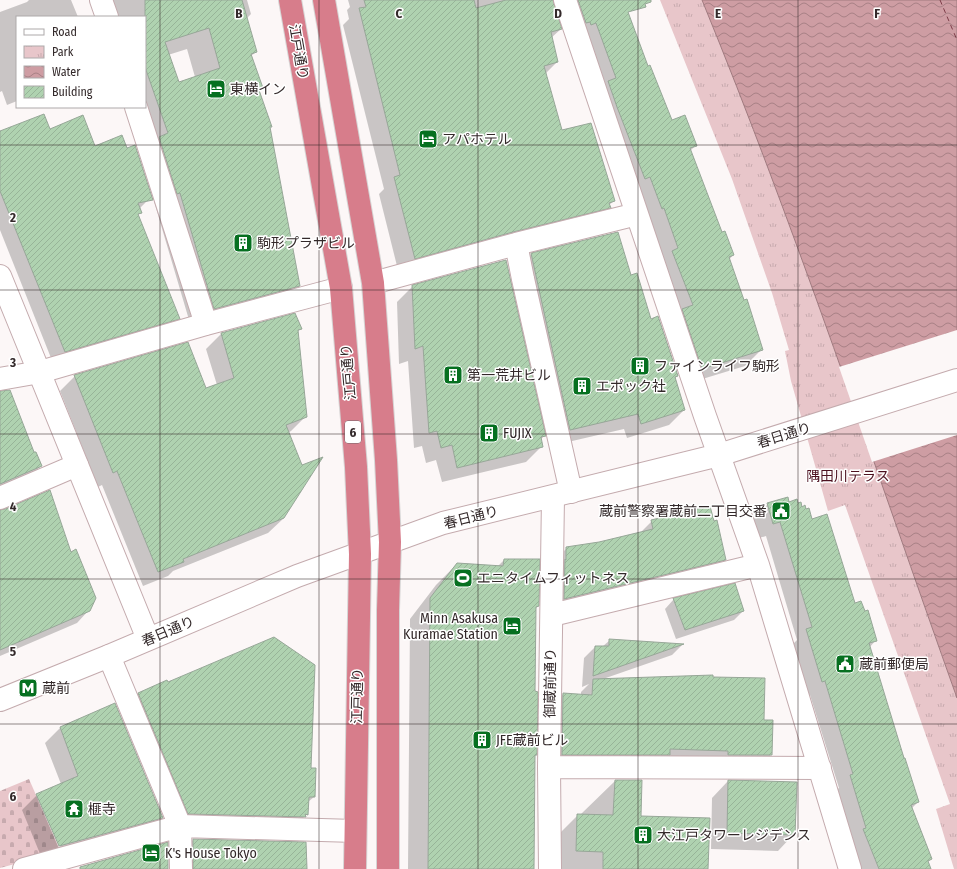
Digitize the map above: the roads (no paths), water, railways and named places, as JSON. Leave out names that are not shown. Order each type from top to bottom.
[{"type":"highway","name":"江戸通り","points":[[290,0],[341,288],[356,467],[360,554],[355,869]]},
{"type":"highway","points":[[324,0],[373,283],[390,542],[388,610],[388,869]]},
{"type":"street","points":[[101,0],[107,16]]},
{"type":"street","points":[[565,0],[719,455],[758,565],[850,869]]},
{"type":"street","points":[[136,108],[206,324]]},
{"type":"street","points":[[373,283],[516,244],[637,214]]},
{"type":"street","name":"御蔵前通り","points":[[516,244],[562,494],[552,615],[549,767],[550,869]]},
{"type":"street","points":[[0,276],[148,639]]},
{"type":"street","points":[[0,379],[40,372],[206,324],[341,288]]},
{"type":"street","name":"春日通り","points":[[0,700],[109,656],[298,576],[443,523],[719,455],[957,380]]},
{"type":"street","points":[[0,498],[77,465]]},
{"type":"street","points":[[552,615],[758,565]]},
{"type":"street","points":[[109,656],[180,826],[181,869]]},
{"type":"street","points":[[549,767],[820,768]]},
{"type":"street","points":[[24,869],[180,826],[355,831]]},
{"type":"water","points":[[702,0],[957,0],[957,698],[802,260],[737,86]]},
{"type":"place","name":"東横イン","points":[[216,89]]},
{"type":"place","name":"アパホテル","points":[[428,139]]},
{"type":"place","name":"駒形プラザビル","points":[[243,243]]},
{"type":"place","name":"ファインライフ駒形","points":[[640,366]]},
{"type":"place","name":"第一荒井ビル","points":[[453,375]]},
{"type":"place","name":"エポック社","points":[[582,386]]},
{"type":"place","name":"FUJIX","points":[[489,433]]},
{"type":"place","name":"蔵前警察署蔵前二丁目交番","points":[[781,511]]},
{"type":"place","name":"エニタイムフィットネス","points":[[463,578]]},
{"type":"place","name":"Minn Asakusa Kuramae Station","points":[[512,626]]},
{"type":"place","name":"蔵前郵便局","points":[[845,664]]},
{"type":"place","name":"蔵前","points":[[28,688]]},
{"type":"place","name":"JFE蔵前ビル","points":[[482,740]]},
{"type":"place","name":"榧寺","points":[[74,809]]},
{"type":"place","name":"大江戸タワーレジデンス","points":[[643,835]]},
{"type":"place","name":"K's House Tokyo","points":[[151,853]]},
{"type":"park label","name":"隅田川テラス","points":[[848,476]]}]
